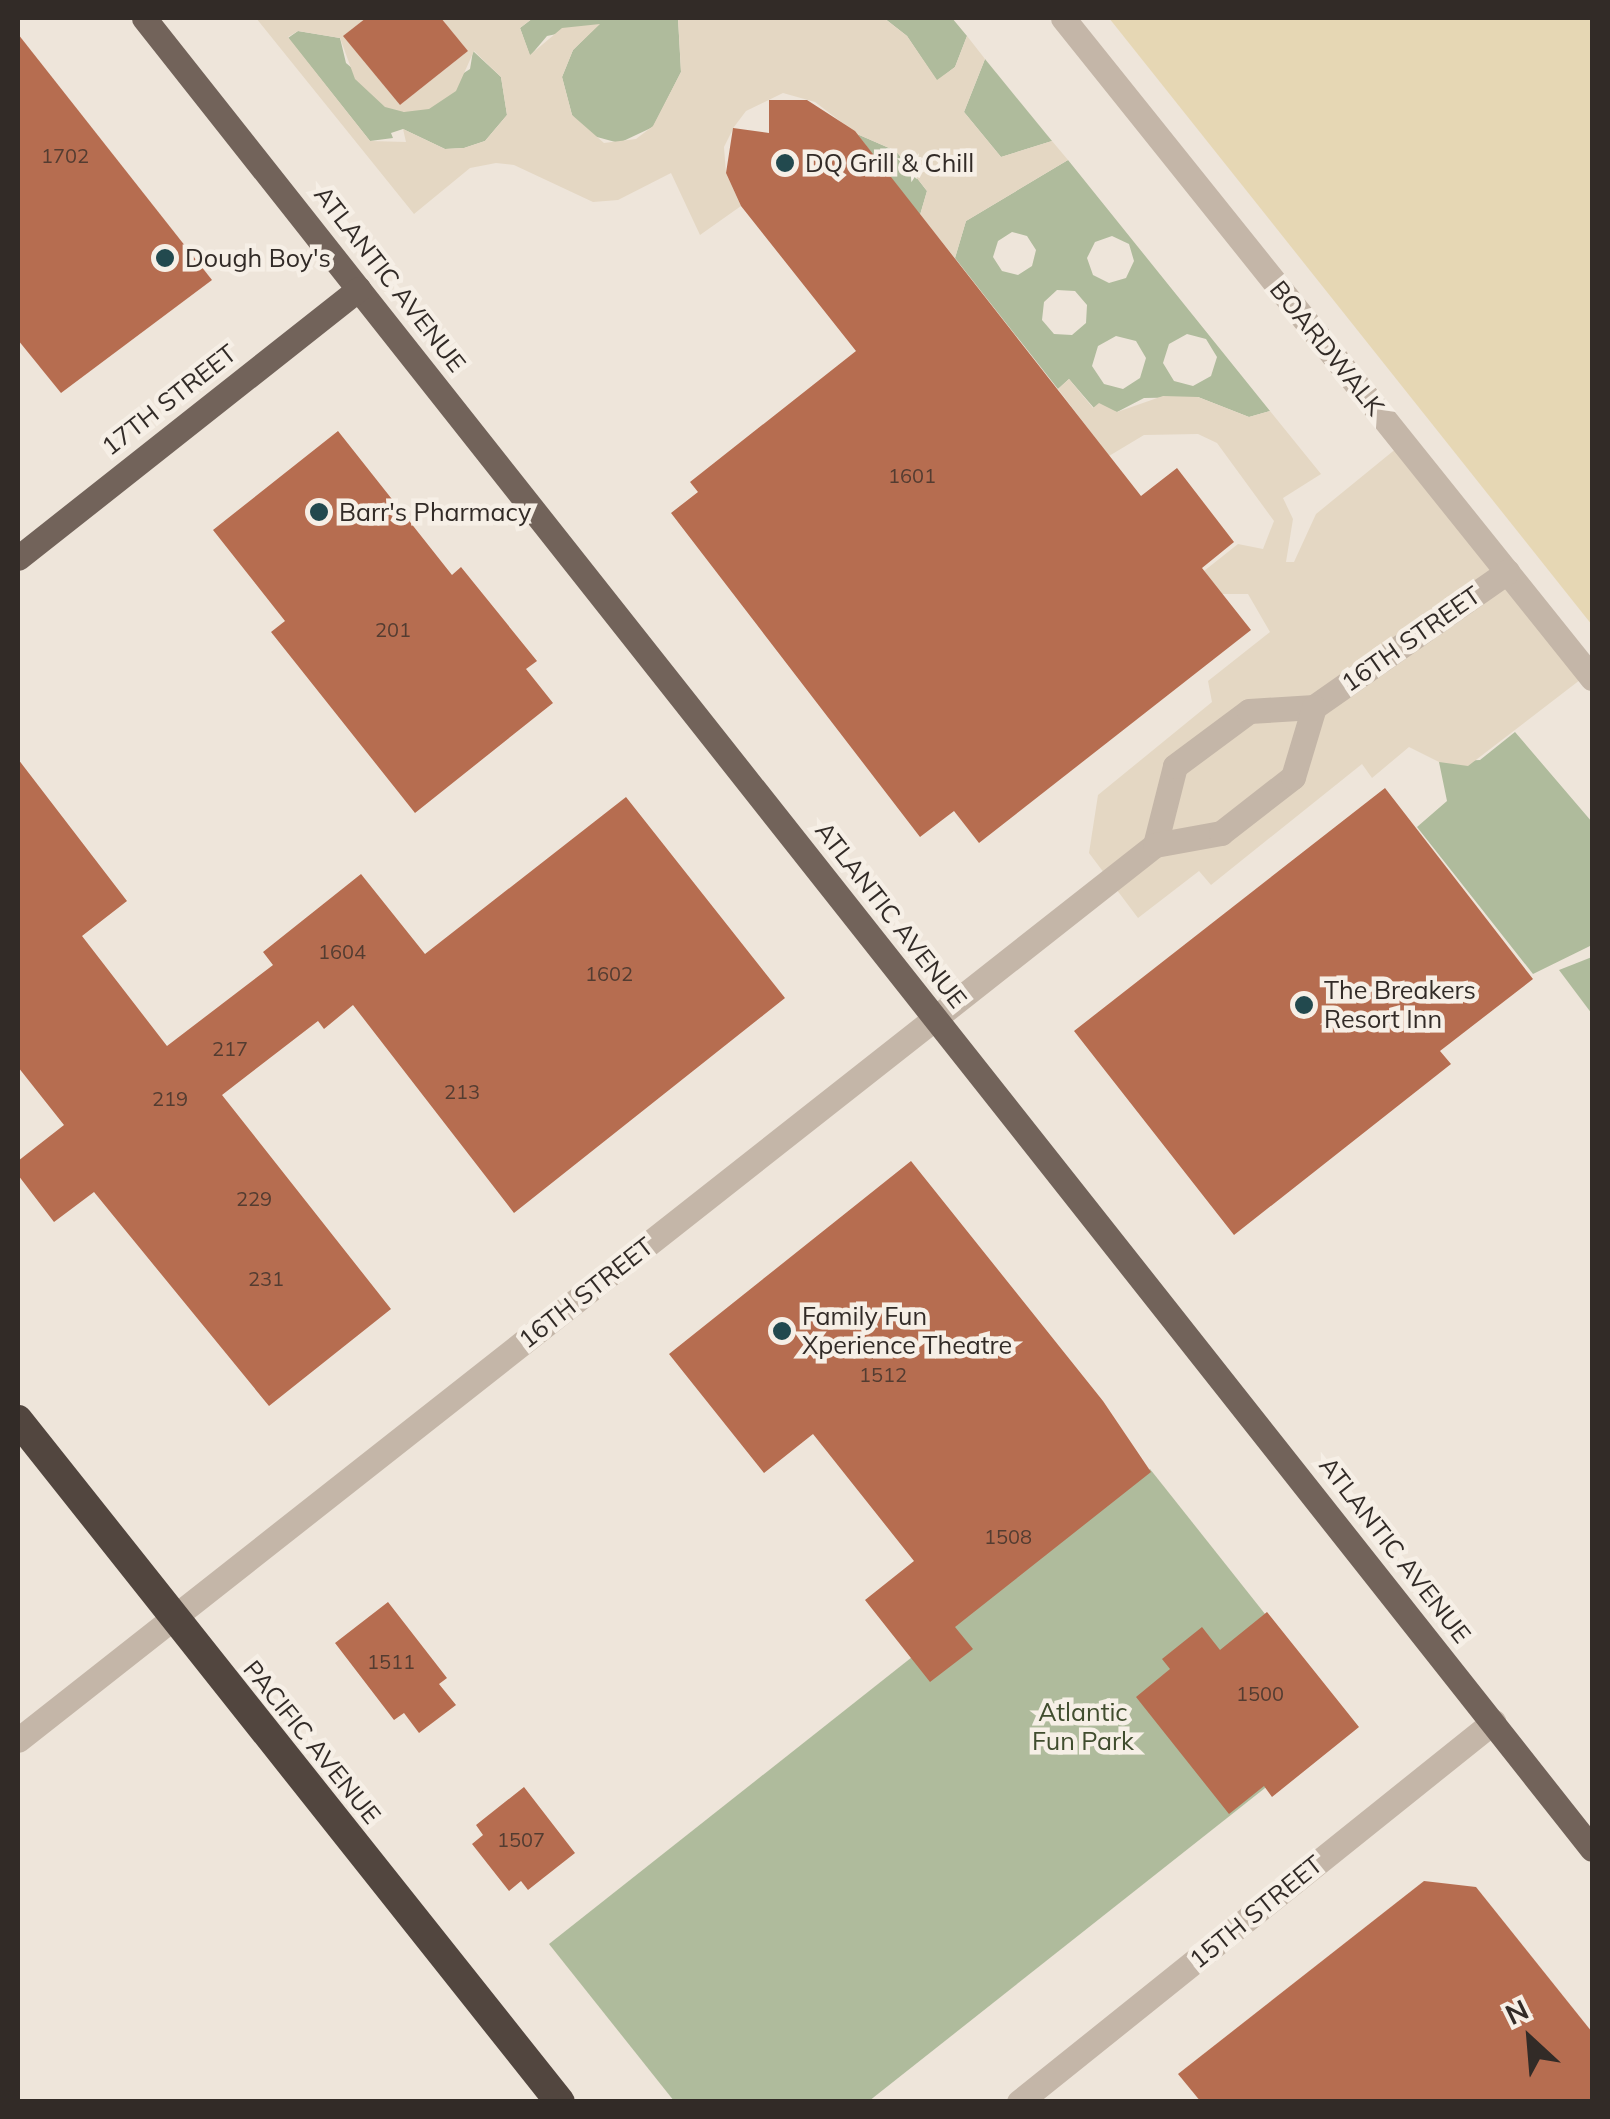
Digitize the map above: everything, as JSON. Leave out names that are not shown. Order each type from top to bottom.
[{"type":"highway","name":"PACIFIC AVENUE","points":[[18,1420],[560,2102]]},
{"type":"main road","name":"ATLANTIC AVENUE","points":[[144,18],[1592,1849]]},
{"type":"main road","name":"17TH STREET","points":[[18,558],[359,288]]},
{"type":"street","name":"BOARDWALK","points":[[1063,18],[1592,678]]},
{"type":"street","name":"16TH STREET","points":[[1154,846],[1174,766],[1249,712],[1314,707],[1507,572]]},
{"type":"street","name":"16TH STREET","points":[[18,1740],[1154,846],[1221,833],[1294,777],[1314,707]]},
{"type":"street","name":"15TH STREET","points":[[1019,2102],[1493,1722]]},
{"type":"green space","points":[[533,18],[678,18],[681,72],[653,127],[619,143],[586,134],[572,115],[562,77],[573,50],[598,25],[547,36],[530,56],[520,28]]},
{"type":"green space","points":[[884,18],[952,18],[967,36],[955,67],[937,81],[907,36]]},
{"type":"green space","points":[[298,31],[340,38],[346,63],[404,112],[470,69],[473,51],[501,77],[507,115],[485,141],[464,148],[445,149],[403,129],[391,133],[393,138],[370,141],[288,38]]},
{"type":"green space","points":[[985,59],[1052,141],[1001,157],[964,112]]},
{"type":"green space","points":[[857,134],[896,151],[927,191],[920,215]]},
{"type":"green space","points":[[1068,160],[1270,411],[1249,417],[1198,397],[1144,398],[1117,412],[1094,408],[1069,379],[1058,389],[955,258],[966,221]],"holes":[[[1012,232],[1027,236],[1036,250],[1032,266],[1018,275],[1002,271],[993,257],[998,241]],[[1112,236],[1129,244],[1134,261],[1126,278],[1109,283],[1093,275],[1087,258],[1095,242]],[[1057,290],[1075,291],[1087,305],[1086,323],[1072,335],[1054,334],[1042,320],[1044,302]],[[1187,334],[1206,339],[1217,357],[1211,376],[1193,386],[1174,381],[1163,363],[1169,344]],[[1116,336],[1136,341],[1146,358],[1140,378],[1123,389],[1104,384],[1092,366],[1098,346]]]},
{"type":"green space","points":[[1515,732],[1592,822],[1592,945],[1533,974],[1417,827],[1447,801],[1439,762],[1480,760]]},
{"type":"green space","points":[[1592,957],[1592,1014],[1559,970]]},
{"type":"green space","name":"Atlantic Fun Park","points":[[1150,1469],[1350,1721],[869,2101],[674,2101],[549,1944]]},
{"type":"sand","points":[[1109,18],[1592,18],[1592,625]]},
{"type":"shaded area","points":[[256,18],[366,18],[344,36],[400,105],[468,51],[441,18],[533,18],[520,28],[530,55],[562,28],[600,24],[573,50],[562,77],[572,115],[604,143],[636,139],[653,126],[681,72],[678,18],[884,18],[907,36],[937,80],[955,67],[967,36],[985,59],[964,112],[1001,157],[1052,141],[1068,160],[966,221],[955,258],[920,215],[927,191],[896,151],[857,134],[815,102],[783,93],[746,111],[734,127],[724,147],[726,173],[741,206],[700,235],[671,173],[618,200],[593,202],[514,165],[496,163],[470,168],[414,214]],"holes":[[[298,31],[340,38],[355,79],[385,107],[404,112],[429,109],[456,91],[474,51],[501,77],[507,115],[485,141],[464,148],[445,149],[403,129],[406,142],[370,141],[288,37]]]},
{"type":"shaded area","points":[[1069,379],[1093,408],[1099,403],[1117,412],[1163,396],[1198,397],[1249,417],[1270,411],[1321,474],[1283,498],[1293,519],[1286,562],[1294,562],[1316,514],[1403,443],[1589,673],[1468,766],[1439,762],[1409,747],[1372,778],[1362,764],[1211,885],[1199,871],[1138,918],[1089,853],[1098,795],[1212,702],[1208,681],[1270,632],[1248,594],[1222,594],[1204,571],[1238,544],[1263,549],[1274,521],[1217,443],[1198,434],[1144,435],[1109,456],[1058,389]]},
{"type":"building","points":[[366,18],[441,18],[468,51],[400,105],[343,36]]},
{"type":"building","points":[[18,34],[212,280],[61,393],[18,340]]},
{"type":"building","points":[[769,100],[807,100],[855,131],[1141,496],[1177,468],[1234,542],[1202,568],[1251,630],[979,843],[954,811],[920,837],[671,513],[698,492],[690,482],[856,351],[741,206],[726,173],[733,128],[769,133]]},
{"type":"building","points":[[338,431],[452,575],[461,567],[537,661],[526,669],[553,703],[415,813],[271,632],[285,621],[213,530]]},
{"type":"building","points":[[18,759],[127,901],[82,936],[167,1046],[273,965],[263,952],[361,874],[425,954],[626,797],[785,998],[514,1213],[353,1005],[324,1029],[318,1021],[222,1095],[391,1309],[269,1406],[94,1192],[54,1222],[18,1175],[18,1161],[64,1125],[18,1067]]},
{"type":"building","name":"The Breakers Resort Inn","points":[[1385,788],[1533,979],[1440,1051],[1451,1064],[1234,1235],[1074,1031]]},
{"type":"building","points":[[911,1161],[1103,1401],[1151,1472],[955,1627],[973,1649],[930,1682],[865,1600],[914,1561],[813,1434],[764,1473],[669,1354]]},
{"type":"building","points":[[388,1602],[447,1678],[439,1684],[456,1705],[419,1733],[404,1713],[394,1720],[335,1643]]},
{"type":"building","points":[[1267,1612],[1359,1727],[1272,1797],[1264,1786],[1229,1814],[1136,1697],[1170,1669],[1162,1659],[1202,1627],[1220,1650]]},
{"type":"building","points":[[524,1787],[575,1853],[528,1890],[521,1881],[509,1891],[472,1844],[483,1835],[476,1825]]},
{"type":"building","points":[[1424,1881],[1476,1887],[1592,2032],[1592,2102],[1201,2102],[1178,2074]]},
{"type":"place","name":"DQ Grill & Chill","points":[[785,163]]},
{"type":"place","name":"Dough Boy's","points":[[165,258]]},
{"type":"place","name":"Barr's Pharmacy","points":[[319,512]]},
{"type":"place","name":"The Breakers Resort Inn","points":[[1304,1005]]},
{"type":"place","name":"Family Fun Xperience Theatre","points":[[782,1331]]}]
